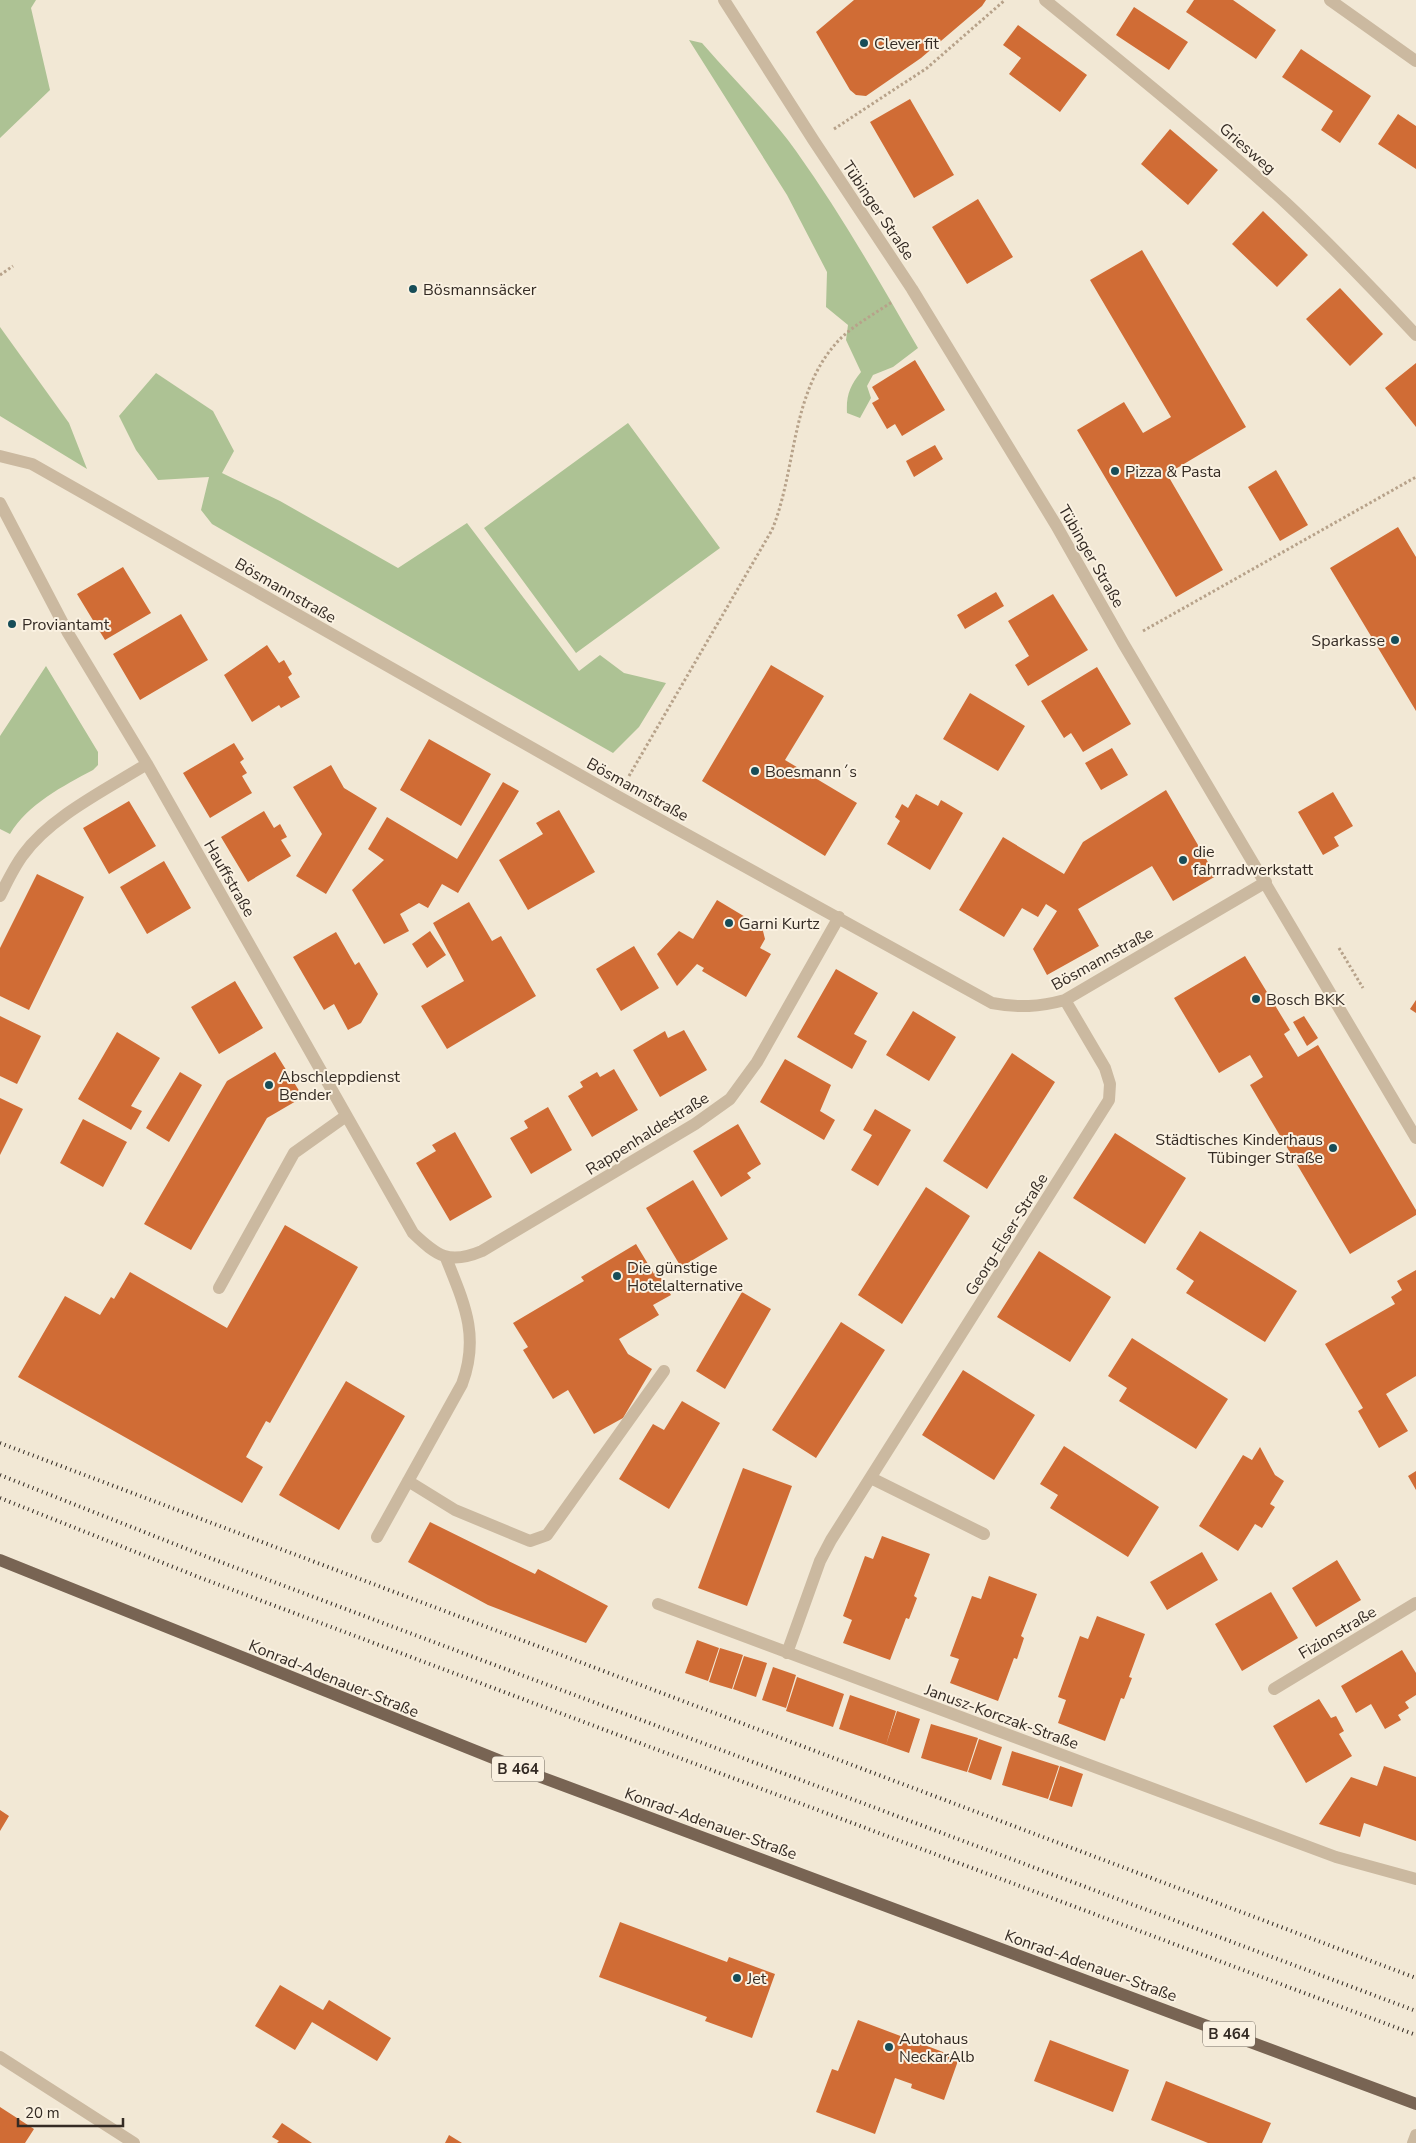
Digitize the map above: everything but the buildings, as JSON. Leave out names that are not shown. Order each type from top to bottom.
[{"type":"main road","name":"Konrad-Adenauer-Straße","points":[[0,1560],[538,1776],[1416,2104]]},
{"type":"street","name":"Tübinger Straße","points":[[724,0],[912,289],[1056,525],[1123,643],[1416,1138]]},
{"type":"street","name":"Griesweg","points":[[1045,0],[1200,127],[1280,197],[1338,253],[1416,335]]},
{"type":"street","points":[[1330,0],[1416,61]]},
{"type":"street","name":"Bösmannstraße","points":[[0,456],[32,464],[617,796],[992,1003],[1018,1008],[1038,1007],[1065,1000],[1266,882]]},
{"type":"street","name":"Hauffstraße","points":[[0,503],[68,633],[146,764],[413,1233],[429,1248],[446,1258]]},
{"type":"street","points":[[0,896],[23,855],[42,835],[78,808],[146,764]]},
{"type":"street","name":"Rappenhaldestraße","points":[[446,1258],[465,1258],[482,1251],[695,1124],[730,1100],[757,1062],[839,917]]},
{"type":"street","name":"Georg-Elser-Straße","points":[[787,1653],[820,1561],[1109,1100],[1110,1084],[1104,1068],[1065,1000]]},
{"type":"street","points":[[219,1288],[294,1153],[346,1116]]},
{"type":"street","points":[[376,1537],[462,1384],[469,1367],[472,1345],[468,1323],[460,1294],[446,1258]]},
{"type":"street","points":[[408,1481],[455,1510],[530,1541],[547,1535],[664,1371]]},
{"type":"street","points":[[871,1478],[984,1534]]},
{"type":"street","name":"Fizionstraße","points":[[1274,1688],[1416,1603]]},
{"type":"street","name":"Janusz-Korczak-Straße","points":[[658,1604],[1336,1857],[1416,1879]]},
{"type":"street","points":[[0,2058],[134,2143]]},
{"type":"street","points":[[1413,2143],[1416,2135]]},
{"type":"path","points":[[814,141],[927,68],[1005,0]]},
{"type":"path","points":[[0,275],[13,266]]},
{"type":"path","points":[[617,796],[772,530],[784,498],[799,421],[817,371],[840,339],[912,289]]},
{"type":"path","points":[[1123,643],[1416,477]]},
{"type":"path","points":[[1339,948],[1363,988]]},
{"type":"green space","points":[[0,0],[36,0],[31,8],[50,90],[0,138]]},
{"type":"green space","points":[[689,40],[702,43],[762,109],[796,151],[844,223],[918,348],[893,367],[873,375],[867,386],[871,398],[860,418],[847,413],[847,401],[850,391],[861,372],[846,340],[848,325],[826,307],[827,272],[787,195]]},
{"type":"green space","points":[[0,327],[69,423],[87,469],[0,416]]},
{"type":"green space","points":[[156,373],[213,411],[234,451],[222,473],[280,501],[398,568],[467,523],[579,671],[600,655],[624,673],[666,683],[639,727],[613,753],[212,524],[201,510],[209,477],[158,480],[136,450],[119,416]]},
{"type":"green space","points":[[628,423],[720,548],[576,653],[484,528]]},
{"type":"green space","points":[[46,666],[98,752],[98,765],[93,770],[58,789],[36,805],[10,834],[0,829],[0,736]]},
{"type":"railway","points":[[0,1443],[1416,1978]]},
{"type":"railway","points":[[0,1475],[210,1558],[1416,2011]]},
{"type":"railway","points":[[0,1498],[201,1578],[1416,2035]]},
{"type":"place","name":"Clever fit","points":[[864,43]]},
{"type":"place","name":"Bösmannsäcker","points":[[413,289]]},
{"type":"place","name":"Pizza & Pasta","points":[[1115,471]]},
{"type":"place","name":"Proviantamt","points":[[12,624]]},
{"type":"place","name":"Sparkasse","points":[[1395,640]]},
{"type":"place","name":"Boesmann´s","points":[[755,771]]},
{"type":"place","name":"die fahrradwerkstatt","points":[[1183,860]]},
{"type":"place","name":"Garni Kurtz","points":[[729,923]]},
{"type":"place","name":"Bosch BKK","points":[[1256,999]]},
{"type":"place","name":"Abschleppdienst Bender","points":[[269,1085]]},
{"type":"place","name":"Städtisches Kinderhaus Tübinger Straße","points":[[1333,1148]]},
{"type":"place","name":"Die günstige Hotelalternative","points":[[617,1276]]},
{"type":"place","name":"Jet","points":[[737,1978]]},
{"type":"place","name":"Autohaus NeckarAlb","points":[[889,2047]]}]
